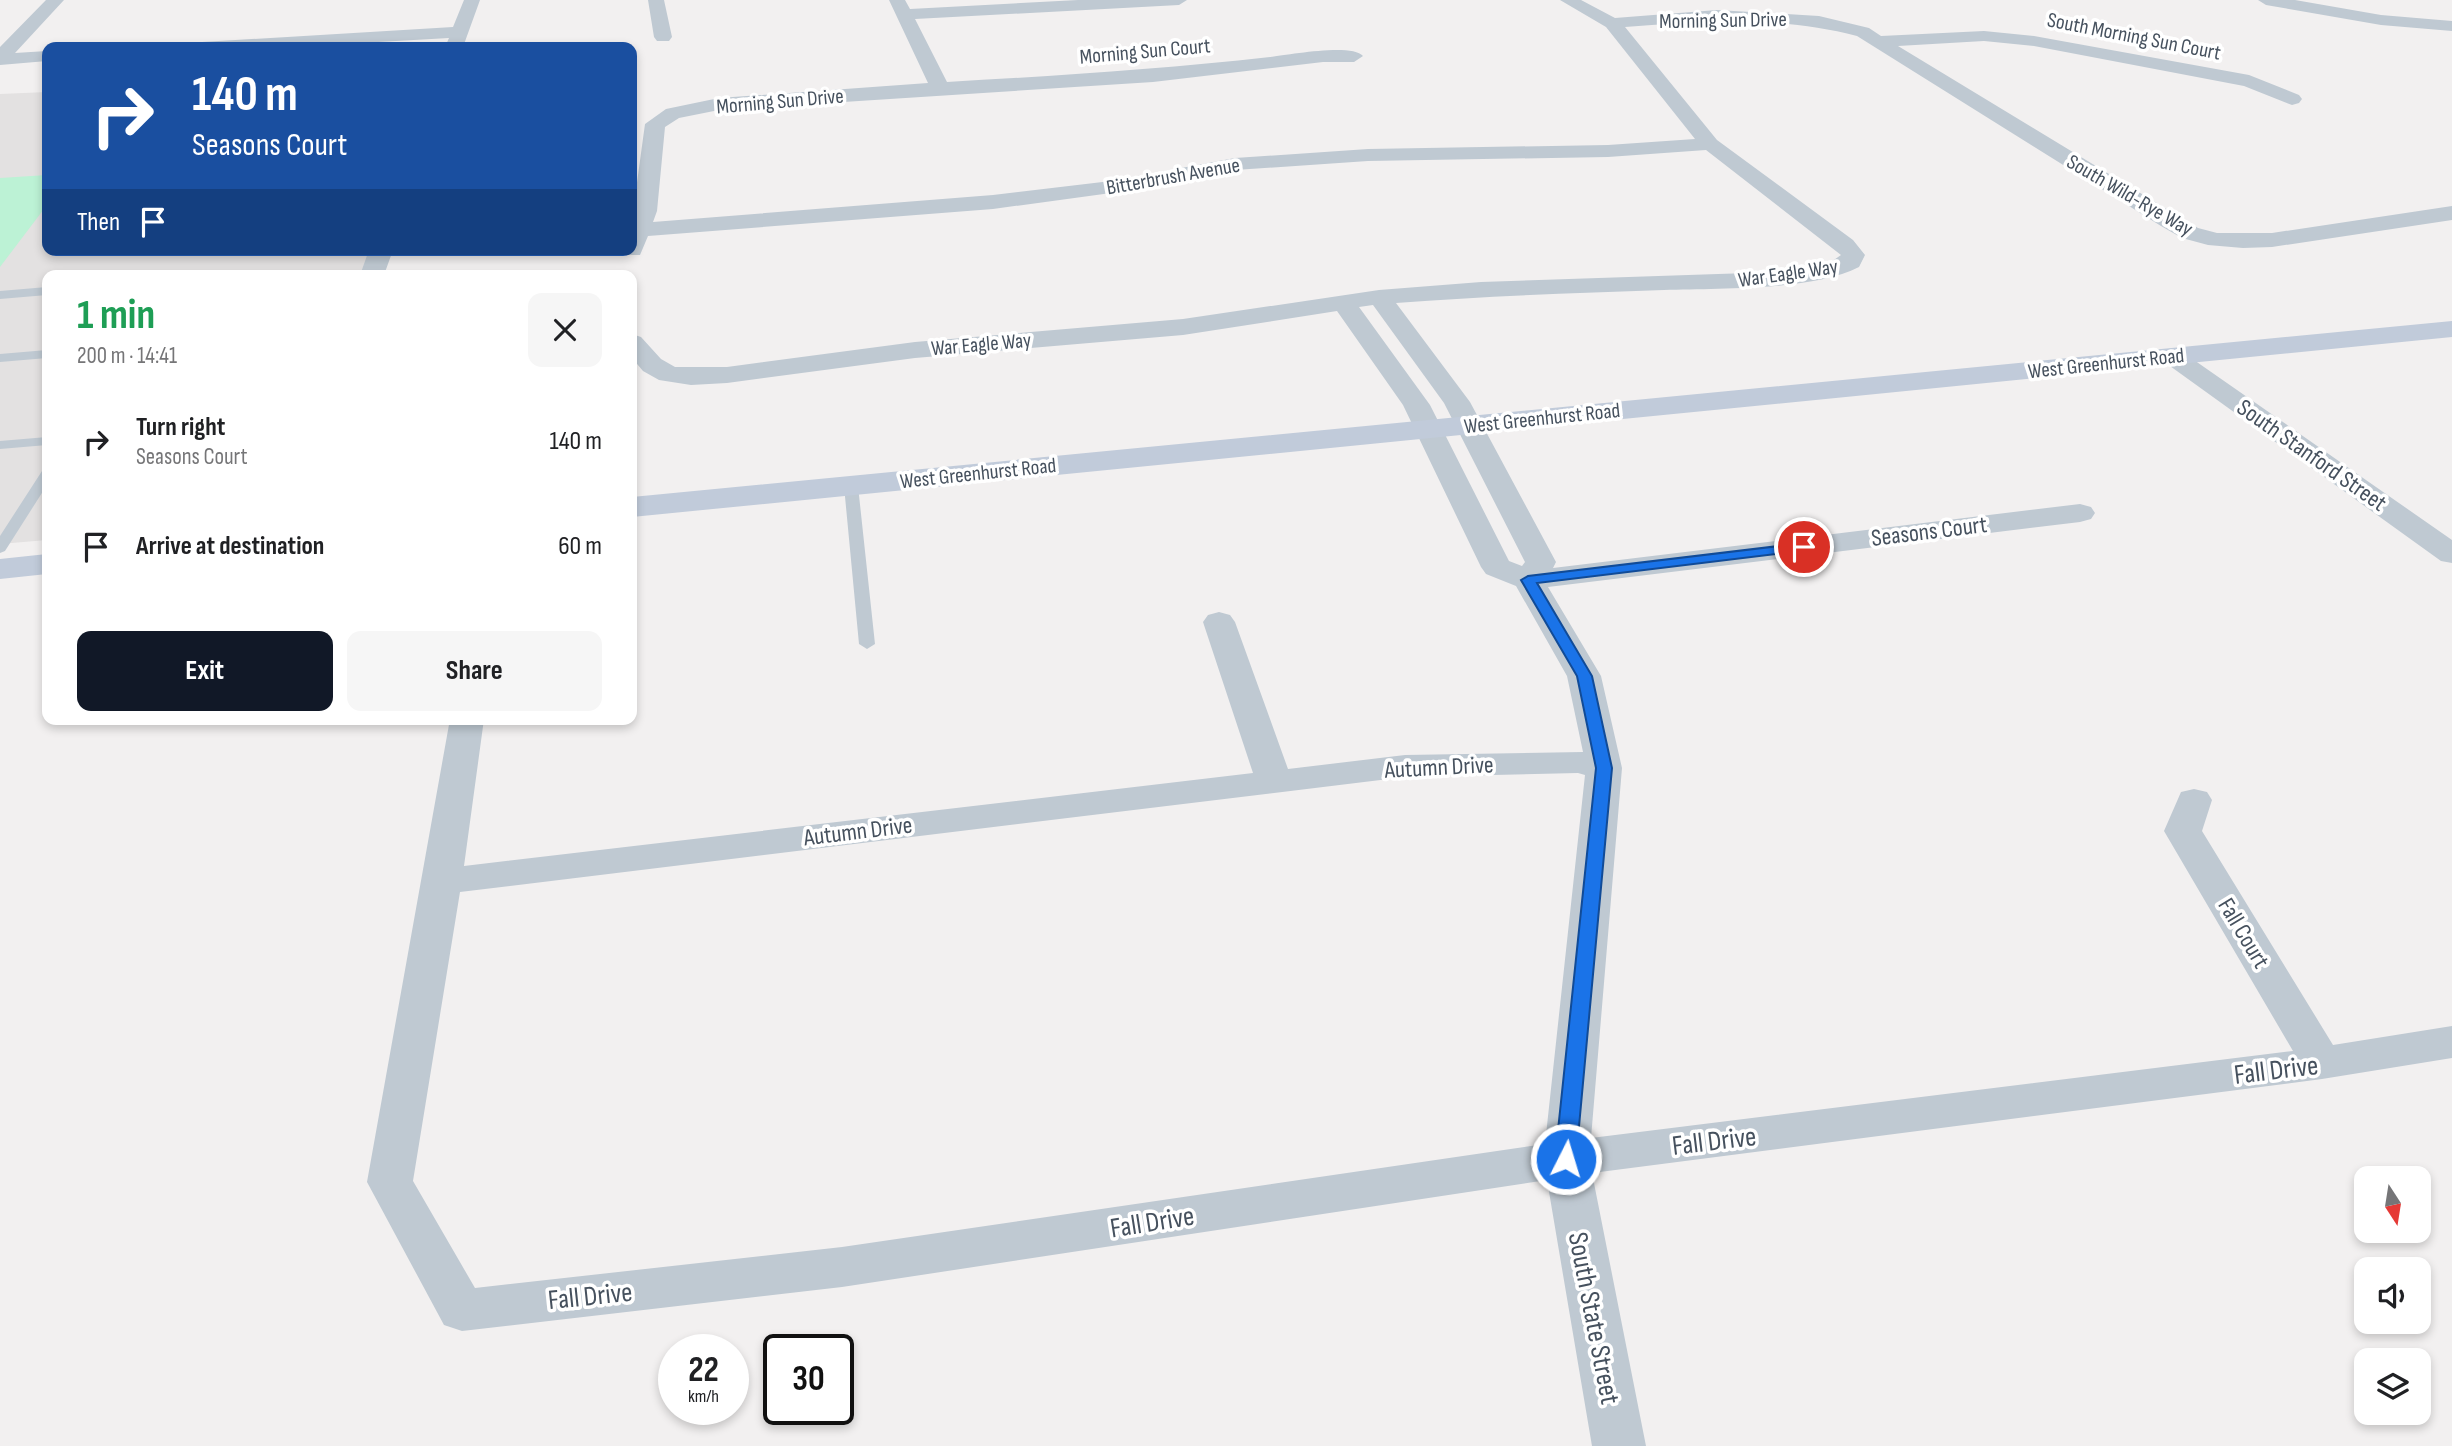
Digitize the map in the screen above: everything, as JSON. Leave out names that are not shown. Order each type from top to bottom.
[{"type":"main road","name":"West Greenhurst Road","points":[[637,507],[2452,329]]},
{"type":"main road","points":[[0,569],[42,565]]},
{"type":"street","points":[[0,58],[56,0]]},
{"type":"street","points":[[384,42],[457,40],[472,0]]},
{"type":"street","points":[[656,0],[663,37]]},
{"type":"street","points":[[940,88],[901,7],[1179,0]]},
{"type":"street","points":[[1568,0],[1612,23]]},
{"type":"street","points":[[2266,0],[2381,20],[2452,26]]},
{"type":"street","name":"Morning Sun Drive","points":[[1612,23],[1717,15],[1786,18],[1843,25],[1880,41]]},
{"type":"street","name":"War Eagle Way","points":[[637,348],[652,365],[668,374],[691,377],[727,375],[915,350],[1184,327],[1379,297],[1481,289],[1674,285],[1748,280],[1833,271],[1851,262],[1853,255],[1845,245],[1710,144],[1612,23]]},
{"type":"street","name":"South Morning Sun Court","points":[[1880,41],[1984,36],[2034,41],[2249,81],[2292,99]]},
{"type":"street","name":"South Wild-Rye Way","points":[[1880,41],[2190,233],[2216,240],[2272,240],[2452,213]]},
{"type":"street","points":[[0,58],[42,56]]},
{"type":"street","name":"Morning Sun Court","points":[[940,88],[1153,76],[1323,56],[1354,56]]},
{"type":"street","name":"Morning Sun Drive","points":[[637,235],[646,211],[655,124],[673,113],[719,104],[940,88]]},
{"type":"street","name":"Bitterbrush Avenue","points":[[637,243],[1111,187],[1235,164],[1368,155],[1608,151],[1710,144]]},
{"type":"street","points":[[1343,302],[1416,405],[1497,567],[1528,580],[1541,562],[1457,402],[1379,297]]},
{"type":"street","name":"South Stanford Street","points":[[2172,356],[2452,554]]},
{"type":"street","name":"Seasons Court","points":[[1528,580],[2080,513]]},
{"type":"street","name":"South State Street","points":[[1528,580],[1584,676],[1604,768],[1566,1159],[1619,1446]]},
{"type":"street","points":[[1219,622],[1275,782]]},
{"type":"street","name":"Fall Drive","points":[[466,725],[390,1181],[462,1310],[842,1267],[1566,1159],[2322,1063],[2452,1042]]},
{"type":"street","name":"Autumn Drive","points":[[442,881],[1405,766],[1578,762],[1604,768]]},
{"type":"street","name":"Fall Court","points":[[2194,800],[2183,831],[2322,1063]]},
{"type":"lane","points":[[0,295],[42,291]]},
{"type":"lane","points":[[0,358],[42,354]]},
{"type":"lane","points":[[0,445],[42,441]]},
{"type":"lane","points":[[0,548],[42,482]]},
{"type":"lane","points":[[851,486],[867,643]]},
{"type":"shaded area","points":[[42,92],[42,256],[368,256],[362,270],[42,270],[42,540],[0,544],[0,94]]},
{"type":"green space","points":[[42,175],[42,212],[0,267],[0,178]]},
{"type":"route","points":[[1566,1159],[1604,768],[1584,676],[1528,580],[1804,547]]}]
